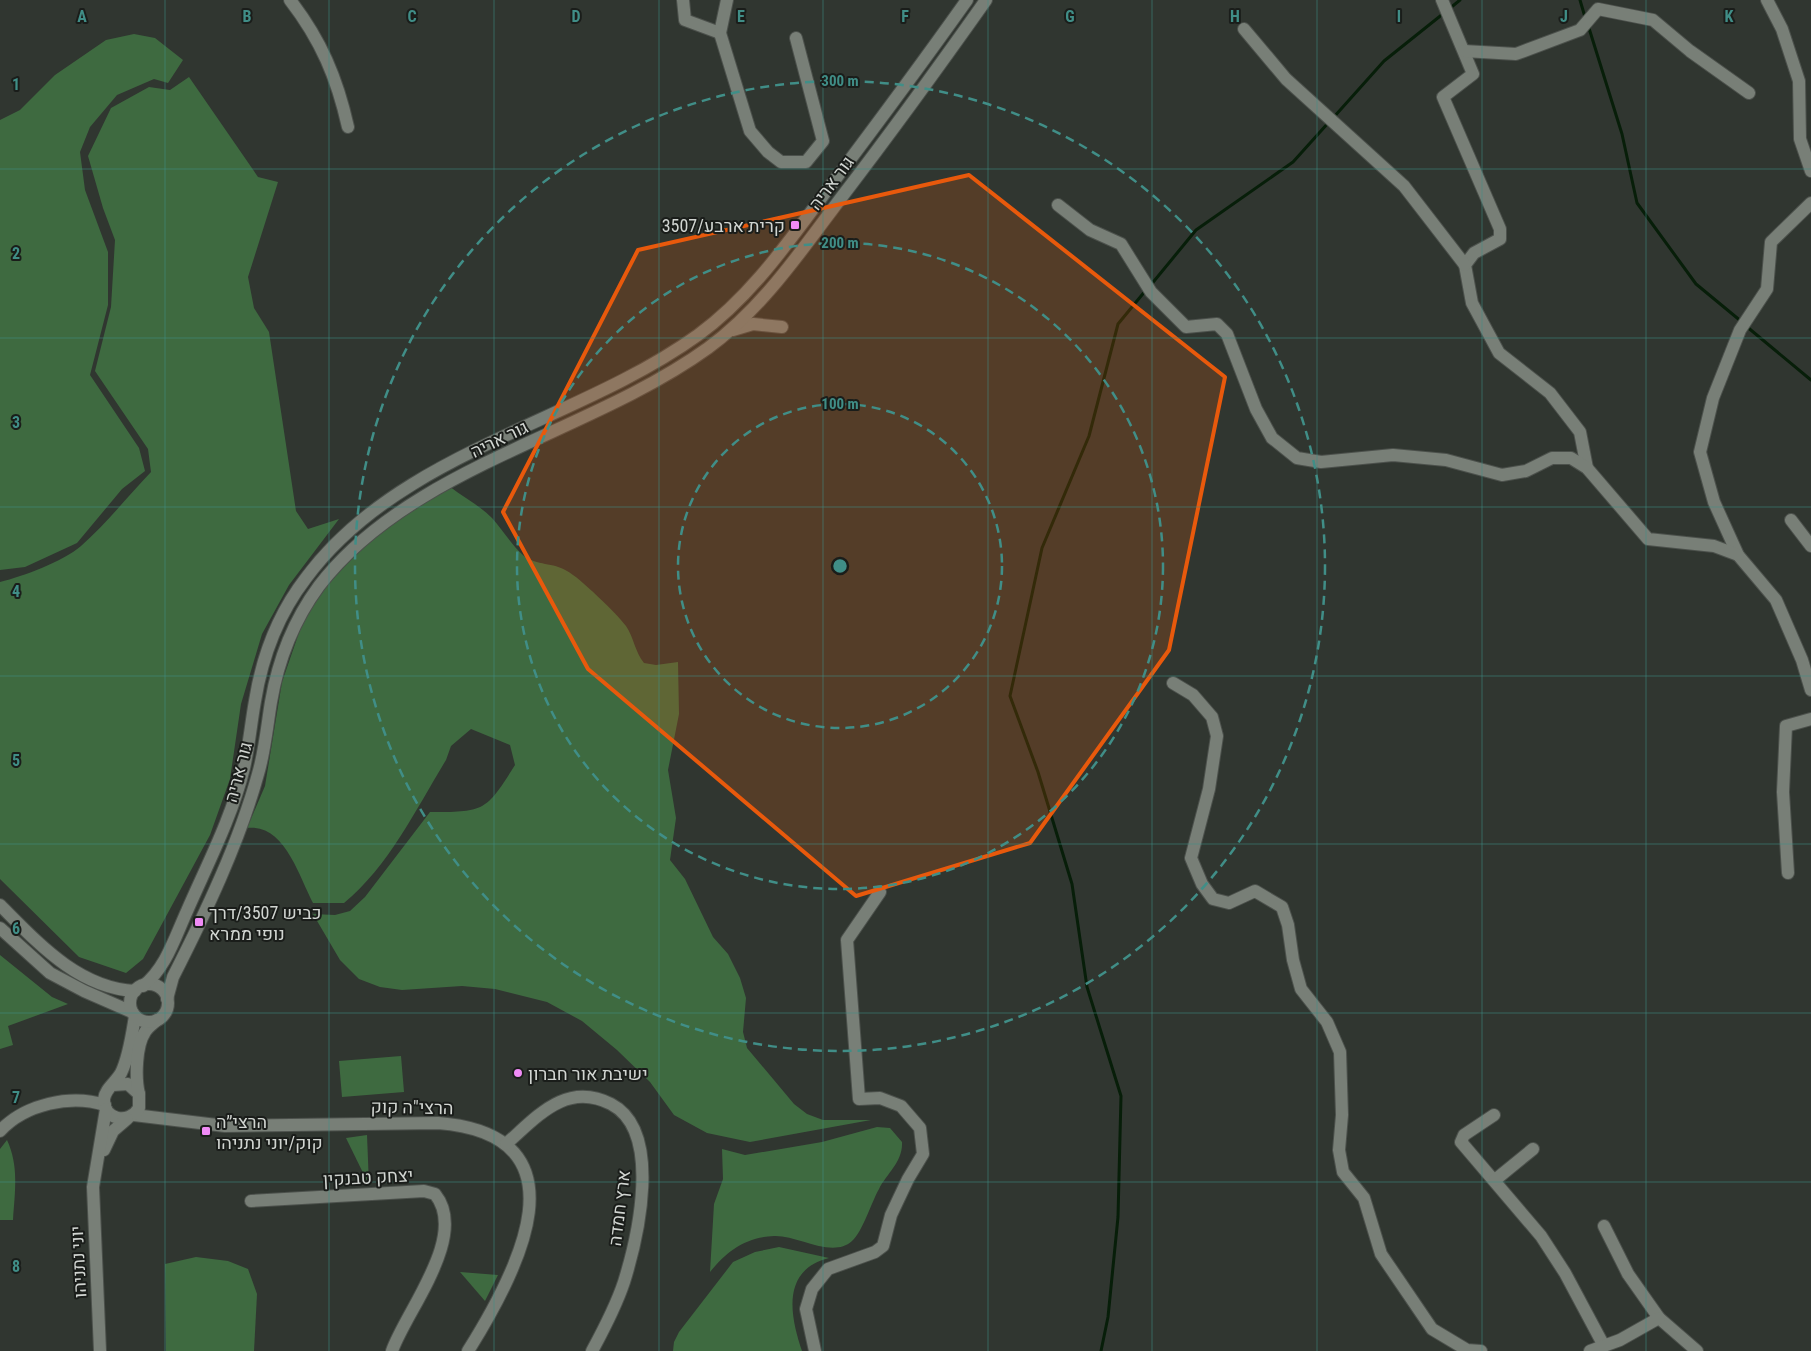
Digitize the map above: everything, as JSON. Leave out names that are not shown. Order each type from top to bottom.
[{"type":"street","points":[[290,0],[306,21],[332,68],[348,127]]},
{"type":"street","points":[[683,0],[685,20],[720,33]]},
{"type":"street","points":[[728,0],[720,33],[750,132],[768,152],[781,162],[806,162],[823,141],[796,38]]},
{"type":"street","name":"גור אריה","points":[[139,988],[154,977],[164,961],[218,842],[244,767],[255,699],[267,655],[281,618],[316,565],[355,526],[394,496],[459,460],[655,364],[722,316],[756,282],[782,250],[918,69],[967,0]]},
{"type":"street","name":"גור אריה","points":[[167,999],[173,977],[232,848],[250,801],[259,771],[275,680],[287,645],[309,602],[334,569],[365,538],[403,510],[452,481],[663,378],[726,333],[763,298],[794,260],[931,78],[986,0]]},
{"type":"street","points":[[1442,0],[1473,74],[1443,97],[1500,229],[1500,239],[1474,253],[1465,265]]},
{"type":"street","points":[[1767,0],[1782,29],[1799,81],[1800,139],[1811,171]]},
{"type":"street","points":[[1464,51],[1516,54],[1580,30],[1598,9],[1653,20],[1698,57],[1749,93]]},
{"type":"street","points":[[1244,29],[1286,78],[1404,186],[1465,265],[1472,303],[1499,353],[1550,393],[1580,432],[1587,468]]},
{"type":"street","points":[[1811,203],[1771,242],[1767,289],[1740,330],[1713,398],[1700,452],[1714,502],[1738,555],[1776,600],[1802,660],[1811,690]]},
{"type":"street","points":[[1058,205],[1090,230],[1121,244],[1151,292],[1186,327],[1217,324],[1227,334],[1256,409],[1272,438],[1297,458],[1321,462],[1393,455],[1446,460],[1502,475],[1526,470],[1552,458],[1571,458],[1587,468],[1648,538],[1714,546],[1738,555]]},
{"type":"street","points":[[726,333],[753,324],[782,327]]},
{"type":"street","points":[[1791,520],[1811,546]]},
{"type":"street","points":[[1173,683],[1193,696],[1212,716],[1217,736],[1209,789],[1191,858],[1202,884],[1213,899],[1229,902],[1255,891],[1282,907],[1288,925],[1293,960],[1301,988],[1327,1022],[1340,1052],[1342,1115],[1339,1150],[1343,1172],[1364,1198],[1382,1254],[1432,1329],[1467,1350],[1481,1351]]},
{"type":"street","points":[[1788,873],[1783,792],[1786,726],[1811,719]]},
{"type":"street","points":[[815,1351],[806,1309],[812,1289],[828,1270],[875,1252],[883,1246],[891,1215],[908,1179],[923,1154],[920,1128],[901,1106],[880,1098],[859,1099],[847,940],[880,892]]},
{"type":"street","points":[[0,905],[43,948],[77,972],[108,987],[139,988],[155,986],[164,993],[167,999],[166,1011],[144,1032],[136,1071],[140,1097],[139,1108],[130,1117],[117,1118],[105,1107],[81,1101],[60,1101],[30,1111],[0,1131]]},
{"type":"street","points":[[0,928],[50,973],[133,1014],[145,1022],[157,1020]]},
{"type":"street","points":[[105,1107],[110,1088],[121,1073],[133,1014],[130,1001],[139,988]]},
{"type":"street","points":[[81,1101],[110,1088],[128,1084],[140,1097]]},
{"type":"street","name":"ארץ חמדה","points":[[506,1144],[553,1105],[578,1096],[590,1096],[609,1103],[625,1115],[634,1127],[639,1141],[641,1160],[642,1191],[638,1224],[624,1282],[592,1351]]},
{"type":"street","name":"הרצי\"ה קוק","points":[[140,1097],[150,1109],[176,1120]]},
{"type":"street","name":"יוני נתניהו","points":[[100,1351],[93,1218],[95,1171],[105,1107]]},
{"type":"street","points":[[1494,1115],[1464,1135],[1461,1142],[1541,1236],[1565,1272],[1604,1346]]},
{"type":"street","name":"הרצי\"ה קוק","points":[[130,1117],[225,1126],[438,1123],[470,1127],[499,1138],[520,1161],[528,1188],[530,1203],[520,1253],[506,1288],[468,1351]]},
{"type":"street","name":"יוני נתניהו","points":[[95,1171],[113,1131],[130,1117]]},
{"type":"street","points":[[1495,1180],[1533,1149]]},
{"type":"street","name":"יצחק טבנקין","points":[[251,1201],[424,1191],[435,1194],[443,1206],[444,1219],[436,1263],[420,1299],[392,1351]]},
{"type":"street","points":[[1604,1226],[1628,1274],[1659,1318],[1697,1351]]},
{"type":"street","points":[[1590,1351],[1620,1340],[1659,1318]]},
{"type":"highlighted area","points":[[969,175],[1225,377],[1169,650],[1030,843],[856,896],[588,669],[503,512],[638,250]]},
{"type":"green space","points":[[134,34],[155,38],[183,60],[168,83],[154,79],[117,95],[90,127],[80,152],[85,190],[108,252],[108,305],[90,375],[139,448],[145,471],[122,489],[77,543],[25,567],[0,570],[0,120],[20,110],[55,75],[106,40]]},
{"type":"green space","points":[[189,77],[258,177],[278,182],[248,277],[254,308],[269,332],[296,511],[308,529],[339,519],[289,585],[262,634],[241,704],[230,779],[210,835],[143,959],[126,973],[79,957],[0,879],[0,582],[42,568],[73,552],[99,529],[151,472],[148,449],[95,371],[111,307],[115,240],[103,208],[88,156],[111,108],[149,87],[170,90]]},
{"type":"green space","points":[[449,486],[492,518],[515,548],[524,556],[534,561],[562,568],[589,588],[626,626],[644,663],[656,665],[678,662],[679,714],[668,770],[676,818],[670,860],[685,879],[713,937],[728,954],[740,978],[746,998],[743,1032],[747,1048],[794,1104],[807,1114],[823,1120],[871,1120],[750,1142],[707,1133],[674,1115],[650,1082],[617,1050],[582,1021],[547,1002],[495,989],[462,986],[402,990],[380,987],[359,979],[340,960],[313,914],[335,915],[350,911],[365,897],[430,812],[473,809],[482,806],[490,800],[515,765],[510,745],[471,729],[451,746],[446,760],[401,836],[375,872],[344,903],[313,903],[296,866],[280,842],[271,834],[260,829],[247,828],[265,786],[282,682],[303,621],[326,586],[372,538]]},
{"type":"green space","points":[[0,955],[52,997],[68,1004],[8,1026],[13,1045],[0,1049]]},
{"type":"green space","points":[[401,1056],[404,1092],[342,1097],[339,1061]]},
{"type":"green space","points":[[877,1127],[890,1128],[902,1142],[902,1149],[900,1156],[882,1183],[863,1224],[852,1241],[844,1246],[835,1248],[783,1237],[764,1237],[738,1246],[710,1272],[714,1204],[723,1179],[722,1149],[745,1155],[822,1142]]},
{"type":"green space","points":[[367,1135],[369,1185],[346,1138]]},
{"type":"green space","points":[[7,1140],[15,1169],[13,1220],[0,1220],[0,1149]]},
{"type":"green space","points":[[779,1247],[829,1258],[814,1264],[803,1273],[796,1283],[793,1296],[794,1323],[802,1351],[673,1351],[674,1342],[679,1332],[733,1262],[755,1252]]},
{"type":"green space","points":[[196,1257],[228,1261],[248,1269],[257,1294],[254,1351],[166,1351],[165,1264]]},
{"type":"green space","points":[[460,1272],[498,1275],[485,1301]]},
{"type":"waterway","points":[[1449,9],[1460,0]]},
{"type":"waterway","points":[[1580,0],[1585,17]]},
{"type":"waterway","points":[[1333,118],[1384,61],[1444,13]]},
{"type":"waterway","points":[[1588,25],[1622,134],[1637,203],[1696,284],[1742,322]]},
{"type":"waterway","points":[[1150,286],[1196,230],[1293,162],[1329,122]]},
{"type":"waterway","points":[[1101,1351],[1108,1317],[1118,1217],[1121,1096],[1087,987],[1072,884],[1038,772],[1010,696],[1042,548],[1089,436],[1118,324],[1146,290]]},
{"type":"waterway","points":[[1746,326],[1811,380]]},
{"type":"place","name":"קרית ארבע/3507","points":[[795,225]]},
{"type":"place","name":"כביש 3507/דרך נופי ממרא","points":[[199,922]]},
{"type":"place","name":"ישיבת אור חברון","points":[[518,1073]]},
{"type":"place","name":"הרצי״ה קוק/יוני נתניהו","points":[[206,1131]]}]
